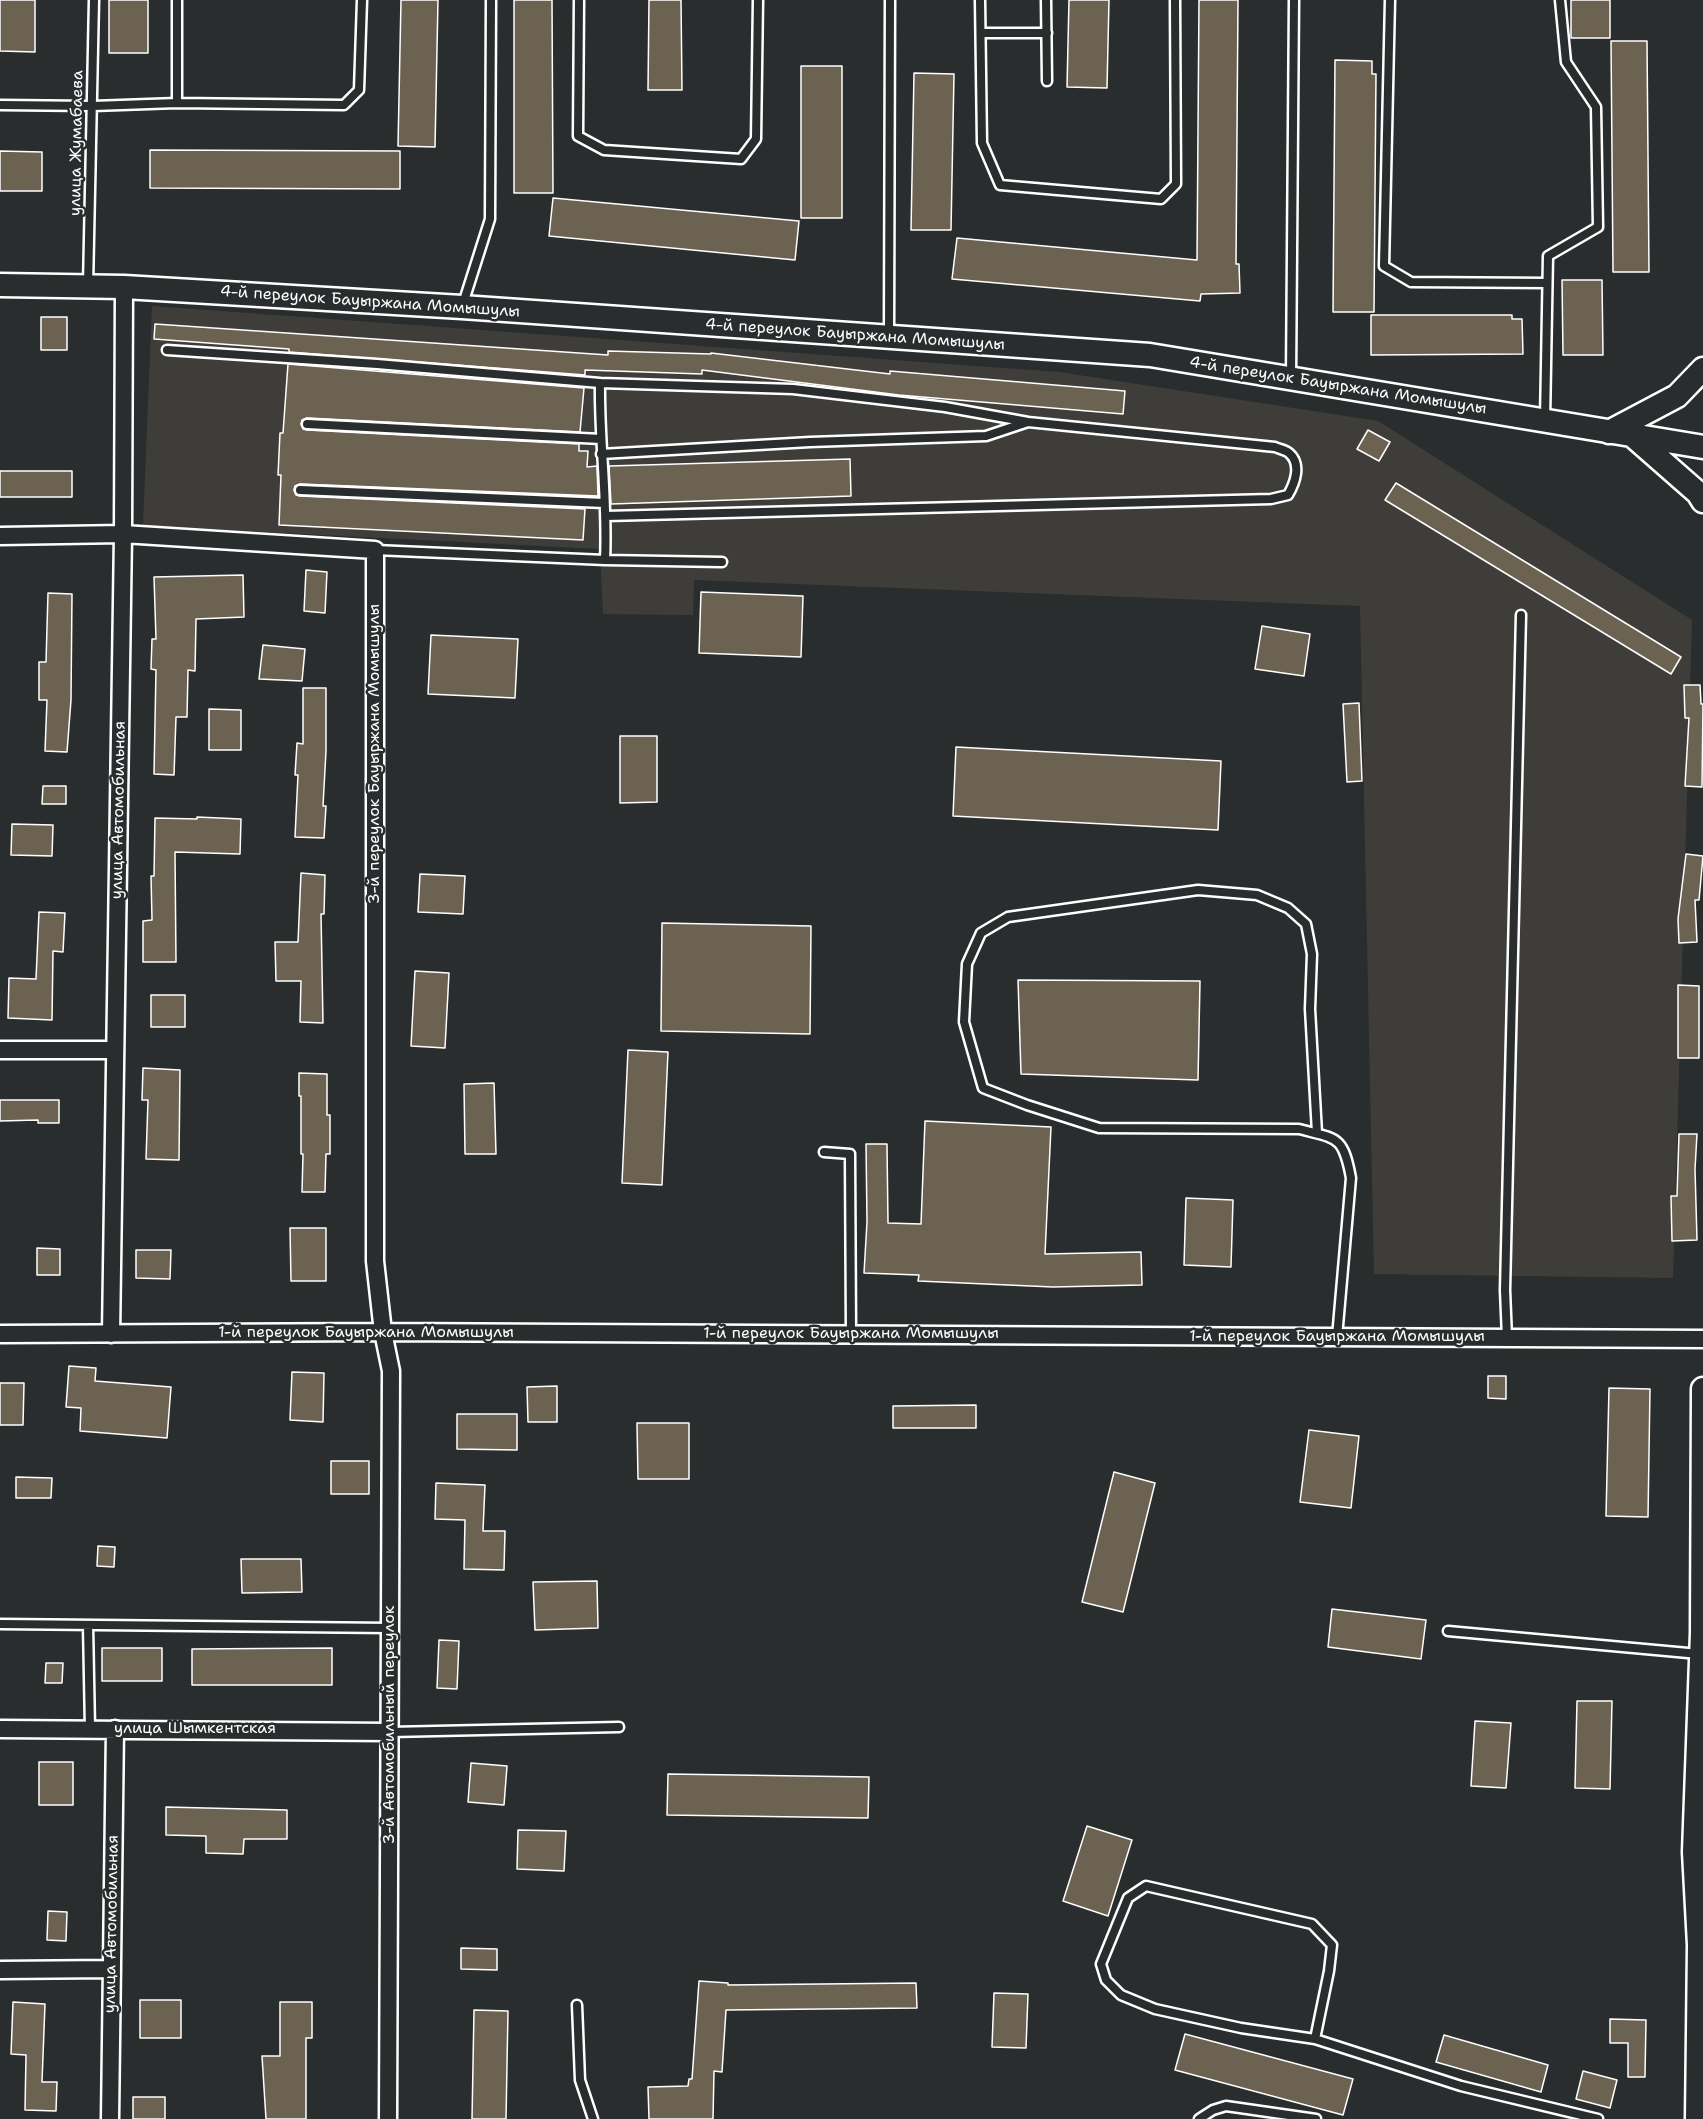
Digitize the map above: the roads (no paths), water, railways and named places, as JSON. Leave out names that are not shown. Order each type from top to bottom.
[{"type":"street","name":"4-й переулок Бауыржана Момышулы","points":[[0,285],[124,286],[1150,355],[1703,447]]},
{"type":"street","name":"улица Автомобильная","points":[[111,1334],[123,534],[124,286]]},
{"type":"street","points":[[1609,432],[1677,396],[1703,369]]},
{"type":"street","points":[[1633,436],[1703,501]]},
{"type":"street","points":[[0,536],[123,534],[375,550]]},
{"type":"street","name":"3-й переулок Бауыржана Момышулы","points":[[375,550],[375,1260],[383,1332]]},
{"type":"street","points":[[0,1050],[115,1050]]},
{"type":"street","name":"1-й переулок Бауыржана Момышулы","points":[[0,1334],[383,1332],[1703,1339]]},
{"type":"street","name":"3-й Автомобильный переулок","points":[[383,1332],[391,1371],[388,2119]]},
{"type":"street","points":[[1699,2111],[1701,1945],[1694,1852],[1702,1640],[1703,1389]]},
{"type":"street","name":"улица Шымкентская","points":[[0,1729],[390,1732]]},
{"type":"street","name":"улица Автомобильная","points":[[110,2119],[115,1729]]},
{"type":"street","points":[[0,1970],[111,1969]]},
{"type":"lane","name":"улица Жумабаева","points":[[88,286],[94,0]]},
{"type":"lane","points":[[177,0],[177,103]]},
{"type":"lane","points":[[0,105],[93,106],[177,103],[344,105],[359,90],[362,0]]},
{"type":"lane","points":[[462,307],[489,219],[491,0]]},
{"type":"lane","points":[[579,0],[578,136],[604,150],[741,159],[756,139],[758,0]]},
{"type":"lane","points":[[889,337],[890,0]]},
{"type":"lane","points":[[980,0],[982,143],[1000,186],[1161,199],[1176,184],[1175,0]]},
{"type":"lane","points":[[1046,0],[1047,81]]},
{"type":"lane","points":[[1291,379],[1294,0]]},
{"type":"lane","points":[[1390,0],[1384,266],[1411,282],[1547,283]]},
{"type":"lane","points":[[1545,421],[1548,256],[1598,226],[1596,107],[1566,63],[1560,0]]},
{"type":"lane","points":[[981,33],[1047,33]]},
{"type":"lane","points":[[167,350],[366,363],[600,383],[793,389],[945,408],[1028,422],[1275,447],[1289,453],[1296,465],[1295,482],[1288,495],[1271,499],[606,516]]},
{"type":"lane","points":[[600,383],[606,516],[605,560]]},
{"type":"lane","points":[[602,454],[986,436],[1028,422]]},
{"type":"lane","points":[[307,424],[601,439]]},
{"type":"lane","points":[[300,490],[604,503]]},
{"type":"lane","points":[[375,550],[605,560],[722,562]]},
{"type":"lane","points":[[1507,1338],[1505,1290],[1521,615]]},
{"type":"lane","points":[[1317,1133],[1310,1009],[1312,954],[1306,924],[1288,908],[1257,895],[1198,890],[1008,917],[981,933],[967,964],[964,1022],[983,1088],[1099,1128],[1299,1129],[1334,1138],[1346,1154],[1351,1178],[1337,1337]]},
{"type":"lane","points":[[824,1152],[850,1154],[851,1334]]},
{"type":"lane","points":[[0,1624],[390,1628]]},
{"type":"lane","points":[[88,1625],[90,1729]]},
{"type":"lane","points":[[1448,1630],[1702,1640]]},
{"type":"lane","points":[[390,1732],[619,1727]]},
{"type":"lane","points":[[1315,2038],[1332,1945],[1312,1924],[1146,1886],[1128,1898],[1101,1964],[1106,1980],[1121,1995],[1155,2009],[1241,2028],[1315,2038],[1461,2086],[1598,2119]]},
{"type":"lane","points":[[577,2005],[580,2080],[593,2119]]},
{"type":"lane","points":[[1199,2119],[1213,2110],[1226,2106],[1316,2119]]}]
